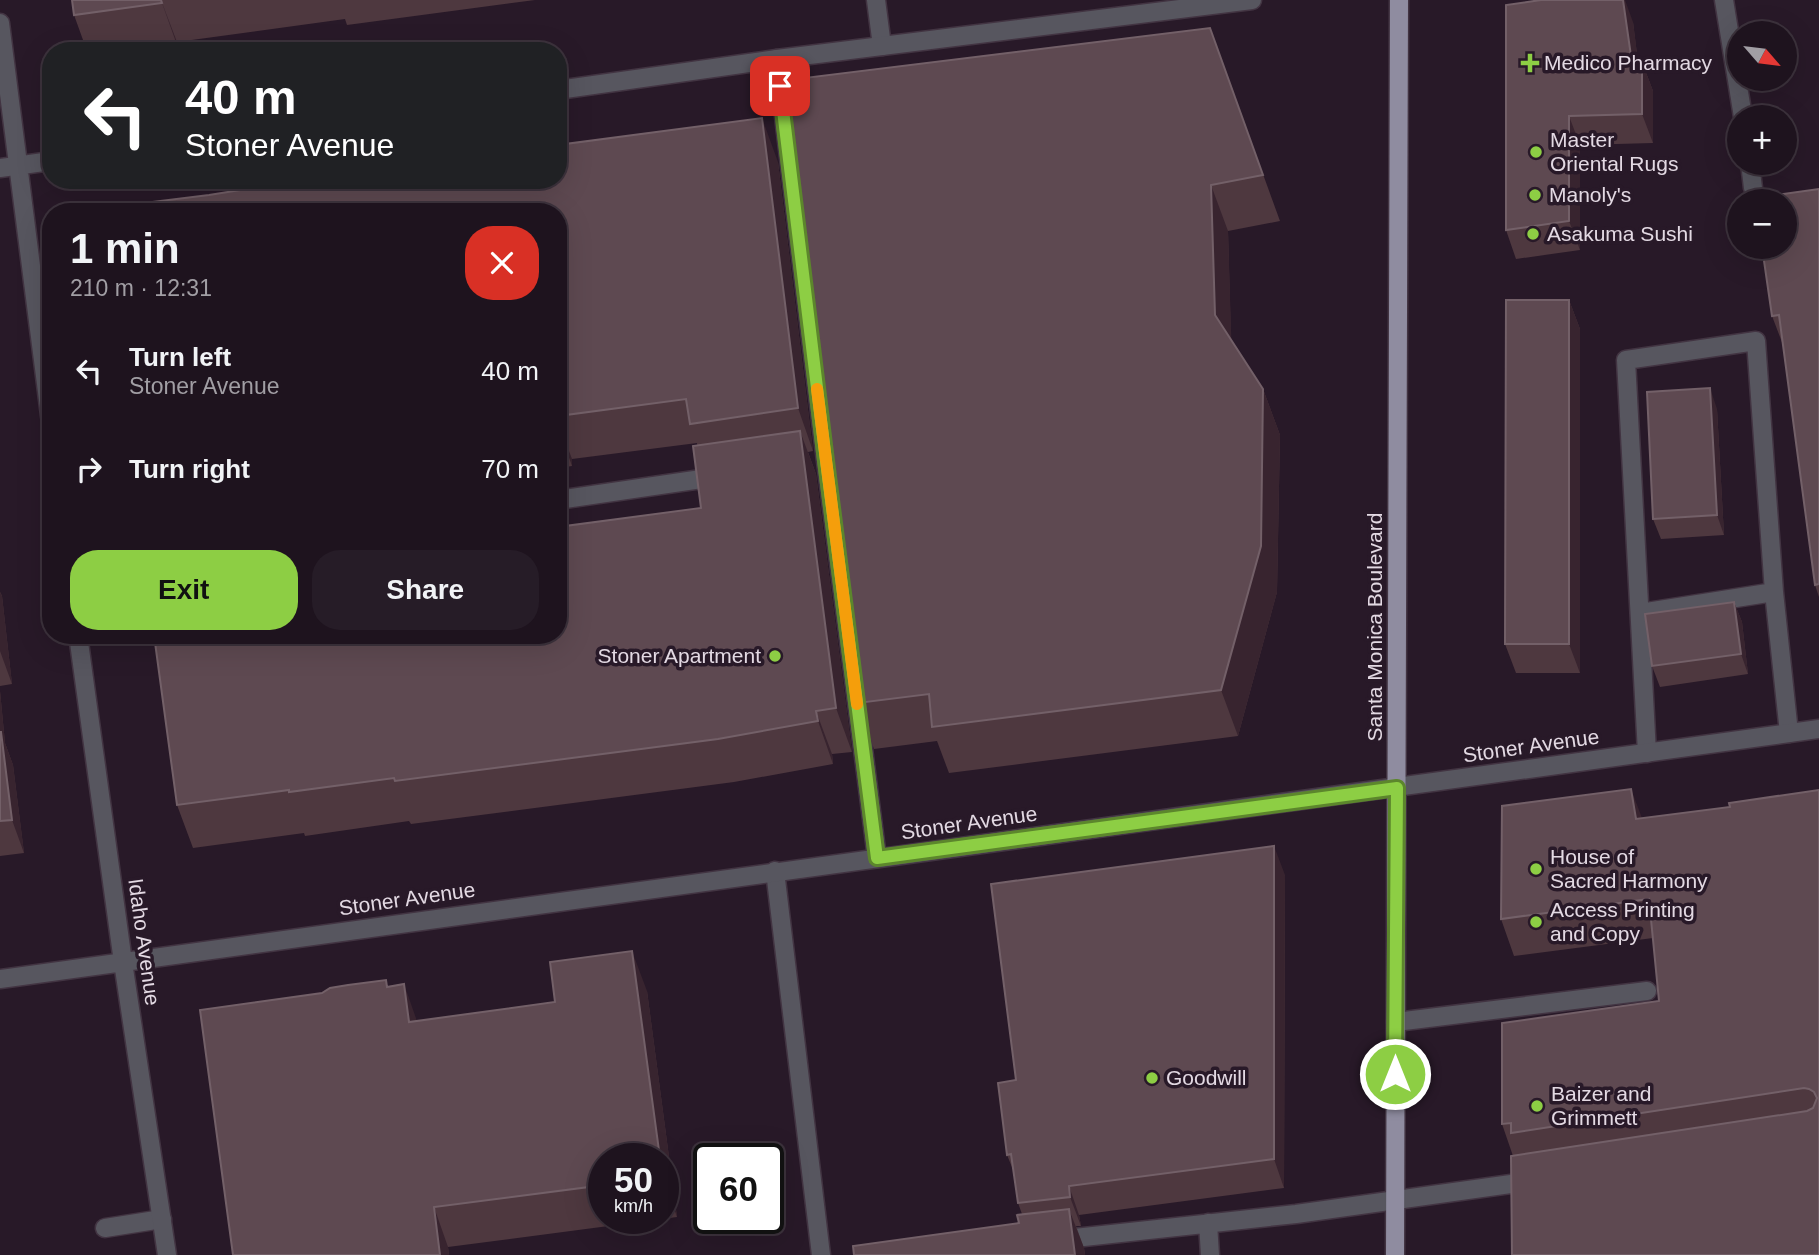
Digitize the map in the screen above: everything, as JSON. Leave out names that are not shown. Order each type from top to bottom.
[{"type":"main road","name":"Santa Monica Boulevard","points":[[1395,1255],[1399,0]]},
{"type":"street","points":[[876,0],[882,46]]},
{"type":"street","points":[[567,89],[777,59],[1252,0]]},
{"type":"street","points":[[1724,0],[1740,105]]},
{"type":"street","points":[[0,23],[42,351]]},
{"type":"street","points":[[777,59],[819,462],[877,858]]},
{"type":"street","points":[[0,168],[42,162]]},
{"type":"street","points":[[1752,175],[1754,188]]},
{"type":"street","points":[[1647,753],[1626,360],[1756,341],[1774,592],[1789,733]]},
{"type":"street","points":[[567,499],[746,473]]},
{"type":"street","points":[[1640,613],[1774,592]]},
{"type":"street","name":"Idaho Avenue","points":[[79,644],[167,1255]]},
{"type":"street","name":"Stoner Avenue","points":[[0,979],[1819,729]]},
{"type":"street","points":[[775,871],[821,1255]]},
{"type":"street","points":[[1396,1022],[1647,991]]},
{"type":"street","points":[[1045,1241],[1394,1202],[1547,1179]]},
{"type":"street","points":[[104,1228],[162,1219]]},
{"type":"street","points":[[1208,1223],[1210,1255]]},
{"type":"building","points":[[72,0],[161,0],[162,3],[74,15]]},
{"type":"building","points":[[1541,0],[1623,0],[1632,63],[1642,62],[1642,114],[1569,116],[1569,221],[1506,230],[1506,5]]},
{"type":"building","points":[[1210,28],[1263,175],[1211,185],[1215,315],[1263,389],[1261,546],[1221,690],[932,727],[929,694],[858,703],[784,113],[800,110],[796,79]]},
{"type":"building","points":[[762,118],[798,408],[690,424],[686,399],[567,415],[567,203],[144,203],[247,189],[567,189],[567,144]]},
{"type":"building","points":[[1819,189],[1819,584],[1815,585],[1779,315],[1772,316],[1764,259],[1797,259],[1797,192]]},
{"type":"building","points":[[1506,300],[1569,300],[1569,644],[1505,644]]},
{"type":"building","points":[[1710,388],[1717,515],[1653,519],[1647,392]]},
{"type":"building","points":[[800,431],[836,708],[816,711],[818,721],[718,739],[395,781],[394,778],[177,805],[155,644],[567,644],[567,526],[701,508],[693,446]]},
{"type":"building","points":[[1734,602],[1741,654],[1652,666],[1645,614]]},
{"type":"building","points":[[0,732],[12,820],[0,821]]},
{"type":"building","points":[[1631,789],[1636,819],[1730,807],[1729,803],[1819,790],[1819,1255],[1512,1255],[1511,1156],[1807,1111],[1813,1108],[1817,1098],[1814,1092],[1804,1088],[1511,1133],[1511,1123],[1502,1124],[1502,1023],[1659,1001],[1649,899],[1501,919],[1502,806]]},
{"type":"building","points":[[1274,846],[1274,1159],[1069,1186],[1070,1197],[1018,1203],[1011,1154],[1007,1155],[998,1083],[1016,1080],[991,884]]},
{"type":"building","points":[[632,951],[658,1143],[588,1143],[588,1187],[434,1207],[440,1255],[233,1255],[200,1010],[322,993],[330,988],[386,980],[387,987],[404,984],[409,1022],[555,1002],[550,962]]},
{"type":"building","points":[[1069,1209],[1075,1255],[854,1255],[853,1246],[1019,1223],[1017,1215]]},
{"type":"slow traffic","points":[[817,389],[857,704]]},
{"type":"place","name":"Medico Pharmacy","points":[[1530,63]]},
{"type":"place","name":"Master Oriental Rugs","points":[[1536,152]]},
{"type":"place","name":"Manoly's","points":[[1535,195]]},
{"type":"place","name":"Asakuma Sushi","points":[[1533,234]]},
{"type":"place","name":"Stoner Apartment","points":[[775,656]]},
{"type":"place","name":"House of Sacred Harmony","points":[[1536,869]]},
{"type":"place","name":"Access Printing and Copy","points":[[1536,922]]},
{"type":"place","name":"Goodwill","points":[[1152,1078]]},
{"type":"place","name":"Baizer and Grimmett","points":[[1537,1106]]},
{"type":"route","points":[[780,86],[877,858],[1397,788],[1395,1074]]}]
